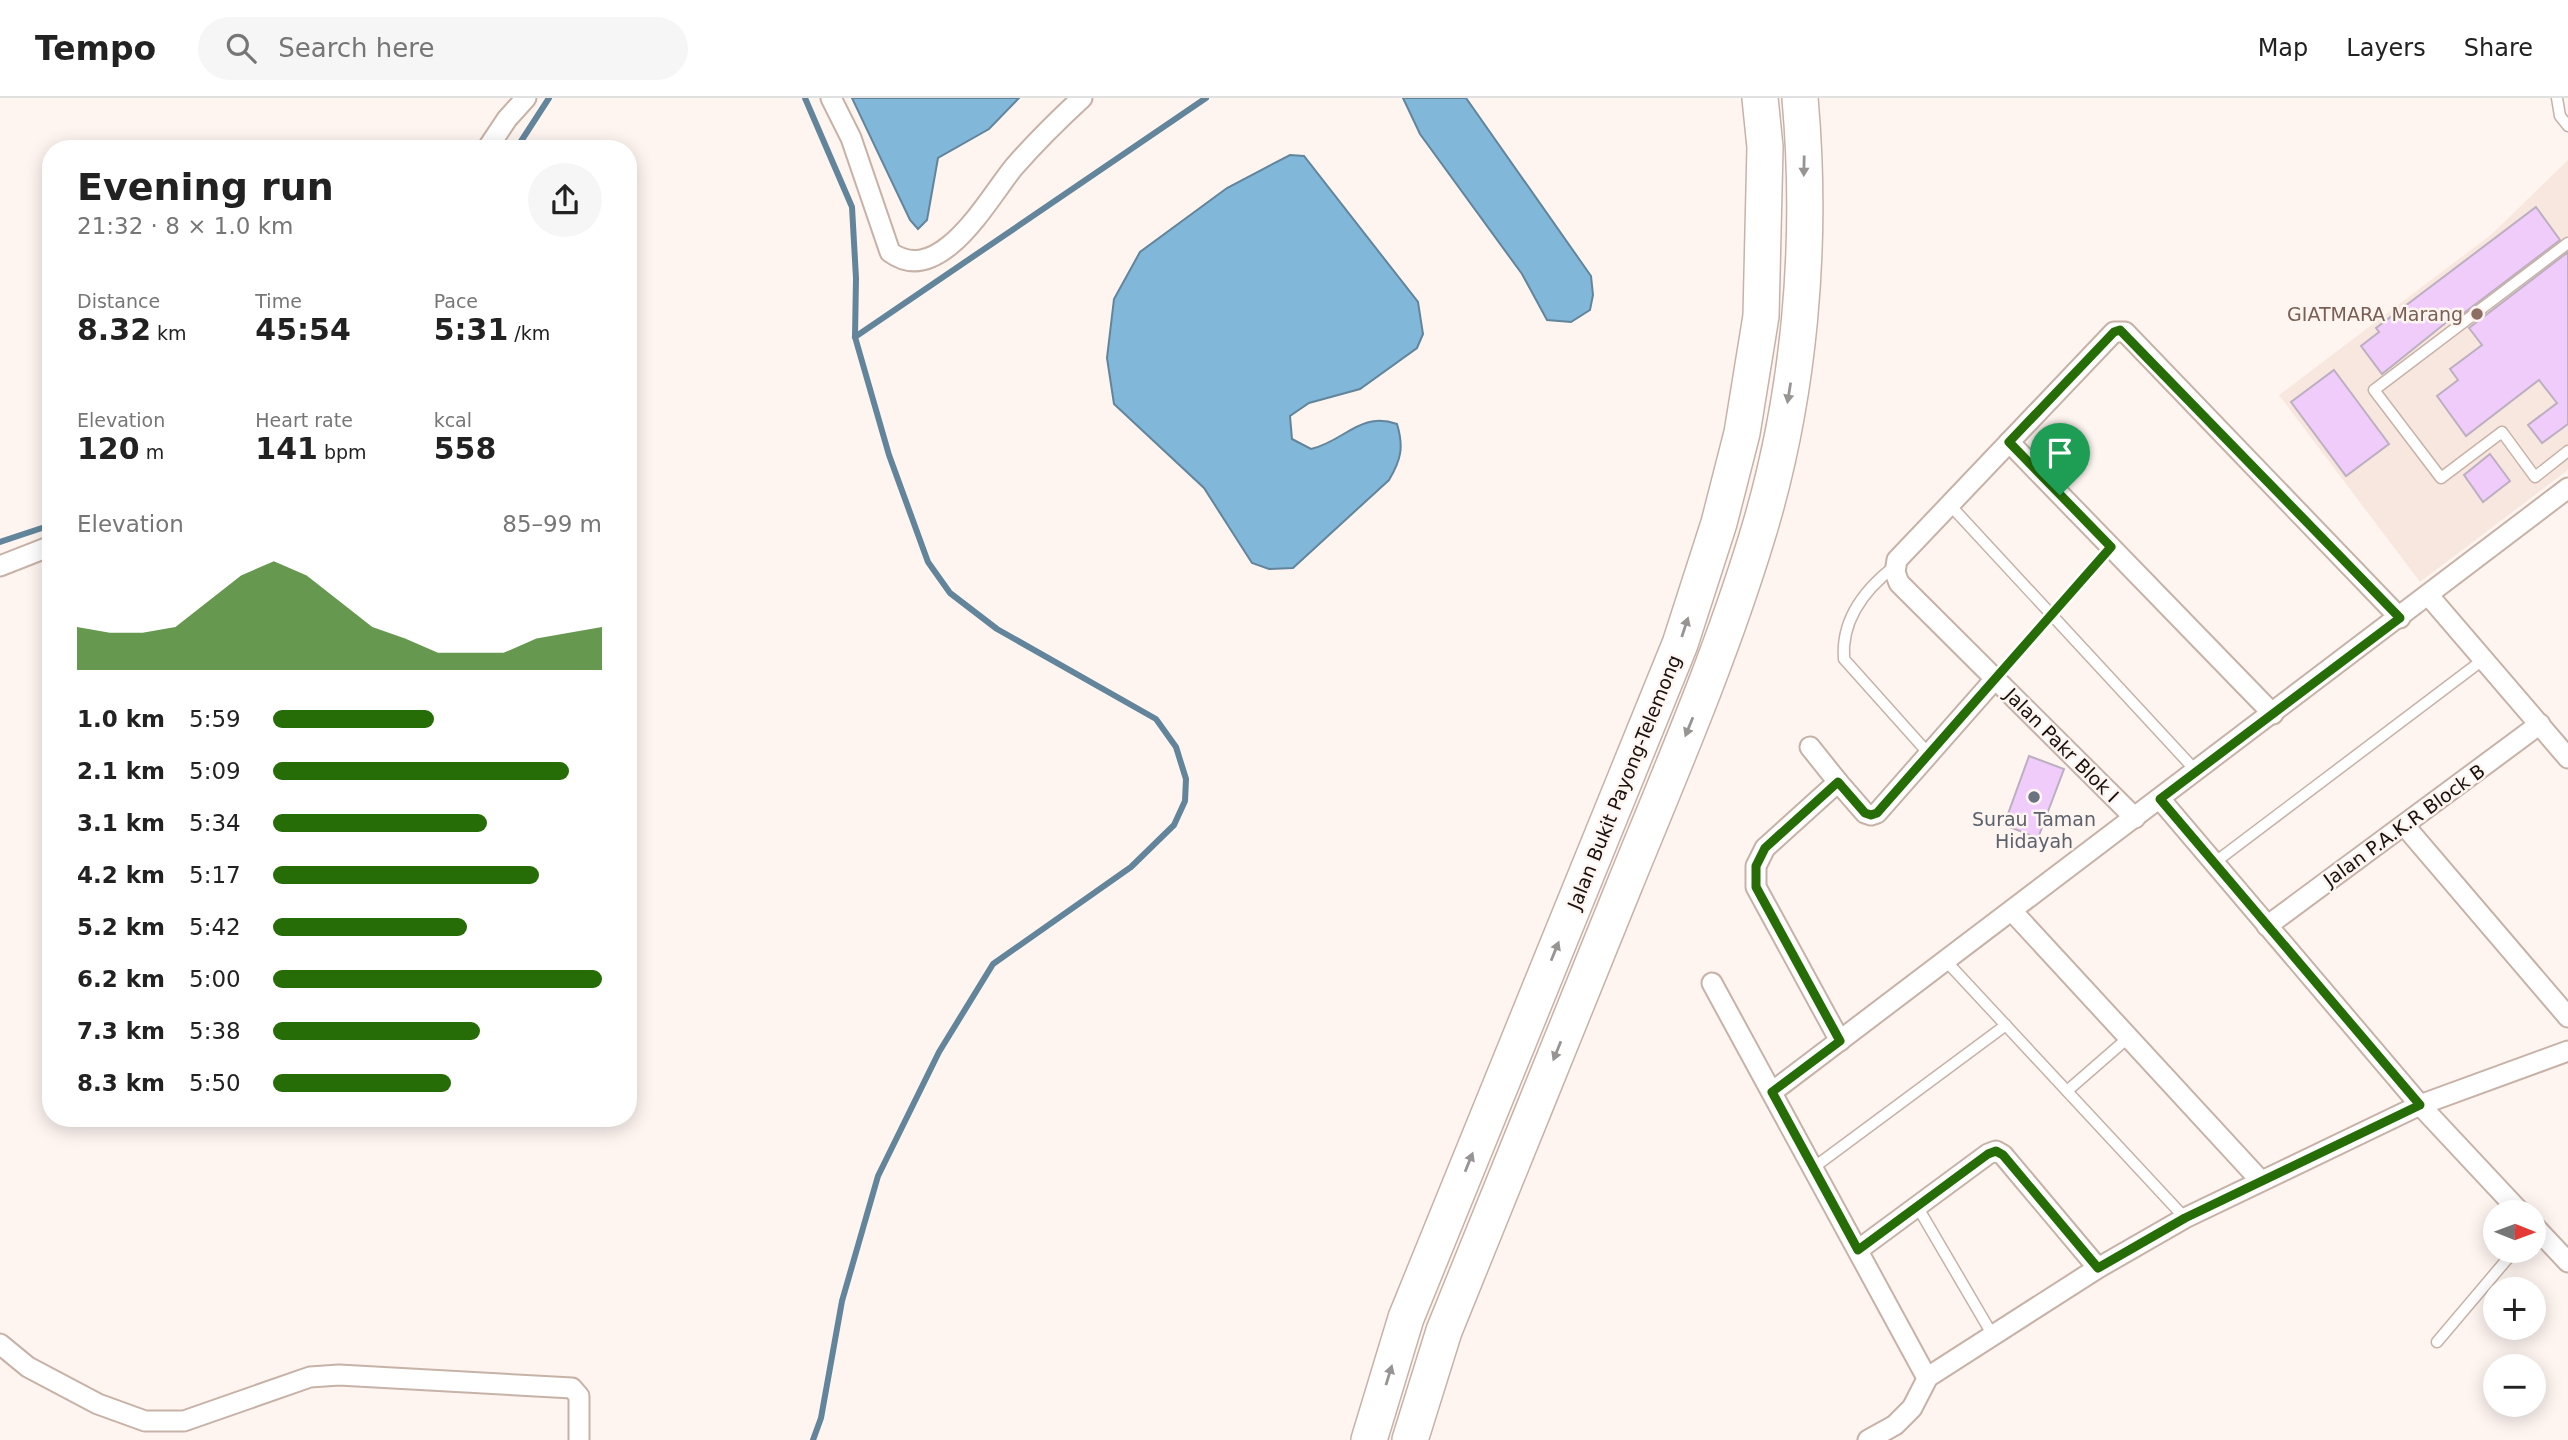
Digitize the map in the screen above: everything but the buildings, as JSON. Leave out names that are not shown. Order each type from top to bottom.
[{"type":"highway","name":"Jalan Bukit Payong-Telemong","points":[[1368,1440],[1406,1318],[1680,644],[1719,523],[1742,433],[1761,316],[1765,147],[1760,98]]},
{"type":"highway","name":"Jalan Bukit Payong-Telemong","points":[[1410,1440],[1444,1331],[1717,658],[1758,534],[1781,440],[1801,320],[1804,145],[1800,98]]},
{"type":"street","points":[[493,140],[507,118],[526,98]]},
{"type":"street","points":[[831,98],[851,138],[890,252],[916,260],[934,255],[962,235],[978,219],[1013,169],[1082,98]]},
{"type":"street","points":[[1897,574],[1950,505],[2009,442],[2114,332],[2125,332],[2400,618]]},
{"type":"street","points":[[2009,442],[2273,714]]},
{"type":"street","points":[[1772,1092],[2568,488]]},
{"type":"street","points":[[0,566],[42,550]]},
{"type":"street","name":"Jalan Pakr Blok I","points":[[1897,574],[1995,678],[2135,818]]},
{"type":"street","points":[[2429,596],[2568,758]]},
{"type":"street","points":[[1810,747],[1865,813],[1874,814],[1995,678]]},
{"type":"street","name":"Jalan P.A.K.R Block B","points":[[2267,926],[2540,724]]},
{"type":"street","points":[[1838,782],[1765,848],[1755,874],[1756,887],[1840,1041]]},
{"type":"street","points":[[2160,799],[2420,1105],[2509,1200]]},
{"type":"street","points":[[2403,825],[2568,1017]]},
{"type":"street","points":[[2012,911],[2260,1180]]},
{"type":"street","points":[[1712,983],[1927,1378]]},
{"type":"street","points":[[1868,1440],[1895,1425],[1912,1408],[1927,1378],[2098,1268],[2185,1218],[2420,1105],[2568,1051]]},
{"type":"street","points":[[1858,1250],[1988,1154],[1996,1151],[2003,1155],[2098,1268]]},
{"type":"street","points":[[2546,1239],[2568,1262]]},
{"type":"street","points":[[0,1344],[29,1367],[98,1404],[145,1421],[184,1421],[290,1382],[339,1375],[572,1388],[579,1396],[579,1440]]},
{"type":"lane","points":[[2557,98],[2560,116],[2568,126]]},
{"type":"lane","points":[[2568,243],[2374,390],[2441,478],[2502,432],[2535,477],[2568,452]]},
{"type":"lane","points":[[1950,505],[2197,772]]},
{"type":"lane","points":[[1995,678],[2111,547]]},
{"type":"lane","points":[[1897,574],[1871,585],[1855,610],[1846,629],[1844,659],[1929,754]]},
{"type":"lane","points":[[2214,863],[2484,659]]},
{"type":"lane","points":[[1946,961],[2185,1218]]},
{"type":"lane","points":[[1813,1168],[2006,1025]]},
{"type":"lane","points":[[2067,1091],[2129,1037]]},
{"type":"lane","points":[[1917,1206],[1992,1335]]},
{"type":"lane","points":[[2437,1342],[2503,1264]]},
{"type":"shaded area","name":"GIATMARA Marang","points":[[2568,160],[2568,470],[2420,582],[2279,395],[2492,234]]},
{"type":"water","points":[[852,98],[1019,98],[989,129],[938,158],[927,220],[918,229],[910,220]]},
{"type":"water","points":[[1403,98],[1466,98],[1591,276],[1593,295],[1590,310],[1571,322],[1547,320],[1522,274],[1420,134]]},
{"type":"water","points":[[1290,155],[1304,156],[1418,302],[1423,334],[1417,348],[1360,389],[1309,403],[1290,416],[1292,439],[1311,449],[1362,424],[1384,421],[1397,424],[1400,453],[1389,480],[1293,568],[1269,569],[1252,563],[1204,488],[1114,404],[1107,358],[1114,299],[1140,252],[1227,188]]},
{"type":"waterway","points":[[522,140],[549,98]]},
{"type":"waterway","points":[[805,98],[852,207],[856,278],[855,337],[889,455],[928,562],[950,593],[997,629],[1156,719],[1176,747],[1186,779],[1185,801],[1174,825],[1131,867],[993,964],[939,1052],[878,1176],[842,1301],[821,1418],[813,1440]]},
{"type":"waterway","points":[[855,337],[1206,98]]},
{"type":"waterway","points":[[0,542],[42,528]]},
{"type":"place","name":"GIATMARA Marang","points":[[2477,314]]},
{"type":"place","name":"Surau Taman Hidayah","points":[[2034,797]]},
{"type":"route","points":[[2120,330],[2125,332],[2400,618],[2160,799],[2420,1105],[2260,1180],[2185,1218],[2098,1268],[2003,1155],[1996,1151],[1988,1154],[1858,1250],[1772,1092],[1840,1041],[1756,887],[1756,866],[1765,848],[1838,782],[1865,813],[1877,813],[2111,547],[2060,495],[2009,442],[2114,332],[2120,330]]}]
